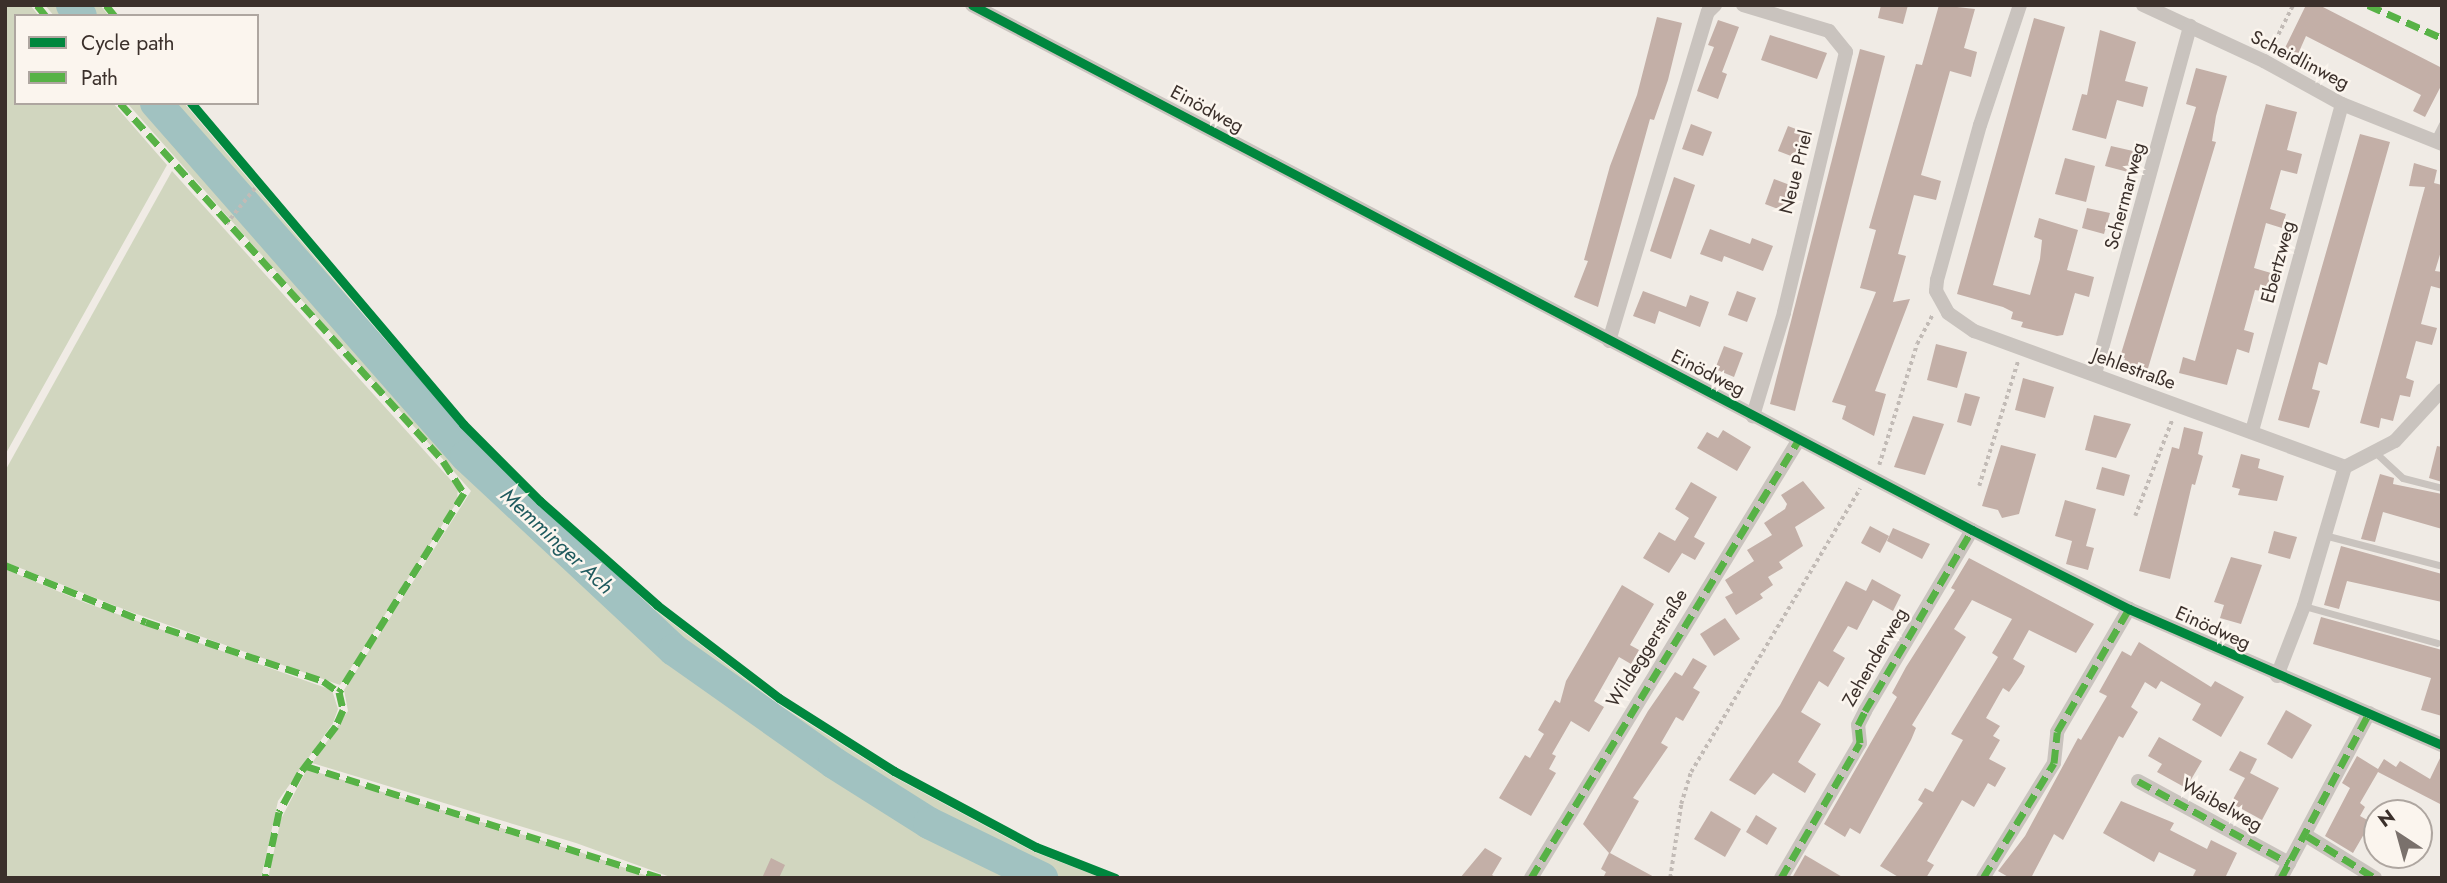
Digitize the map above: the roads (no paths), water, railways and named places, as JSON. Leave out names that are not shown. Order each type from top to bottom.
[{"type":"street","name":"Einödweg","points":[[972,5],[1972,530],[2129,609],[2277,676],[2442,745]]},
{"type":"street","name":"Neue Priel","points":[[1743,5],[1829,31],[1846,52],[1784,313],[1753,415]]},
{"type":"street","name":"Jehlestraße","points":[[2020,5],[1980,125],[1937,280],[1940,302],[1958,323],[2021,349],[2345,467]]},
{"type":"street","name":"Scheidlinweg","points":[[2143,5],[2264,61],[2342,104],[2438,142]]},
{"type":"street","points":[[1609,341],[1711,8]]},
{"type":"street","name":"Schermarweg","points":[[2095,374],[2190,26]]},
{"type":"street","name":"Ebertzweg","points":[[2252,431],[2342,104]]},
{"type":"street","points":[[2277,676],[2304,606],[2345,467],[2377,454],[2424,415],[2442,390]]},
{"type":"street","name":"Wildeggerstraße","points":[[1531,878],[1798,441]]},
{"type":"street","name":"Zehenderweg","points":[[1781,878],[1860,743],[1858,725],[1865,711],[1972,530]]},
{"type":"street","points":[[1983,878],[2054,763],[2056,732],[2129,609]]},
{"type":"street","points":[[2281,878],[2307,836],[2370,713]]},
{"type":"street","name":"Waibelweg","points":[[2137,781],[2288,863]]},
{"type":"street","points":[[2307,836],[2375,878]]},
{"type":"lane","points":[[2438,142],[2442,124]]},
{"type":"lane","points":[[2377,454],[2403,478],[2442,488]]},
{"type":"lane","points":[[2323,535],[2442,566]]},
{"type":"lane","points":[[2304,606],[2437,643]]},
{"type":"waterway","name":"Memminger Ach","points":[[72,5],[79,14]]},
{"type":"waterway","name":"Memminger Ach","points":[[158,105],[466,456],[674,650],[834,763],[929,823],[1042,878]]}]
